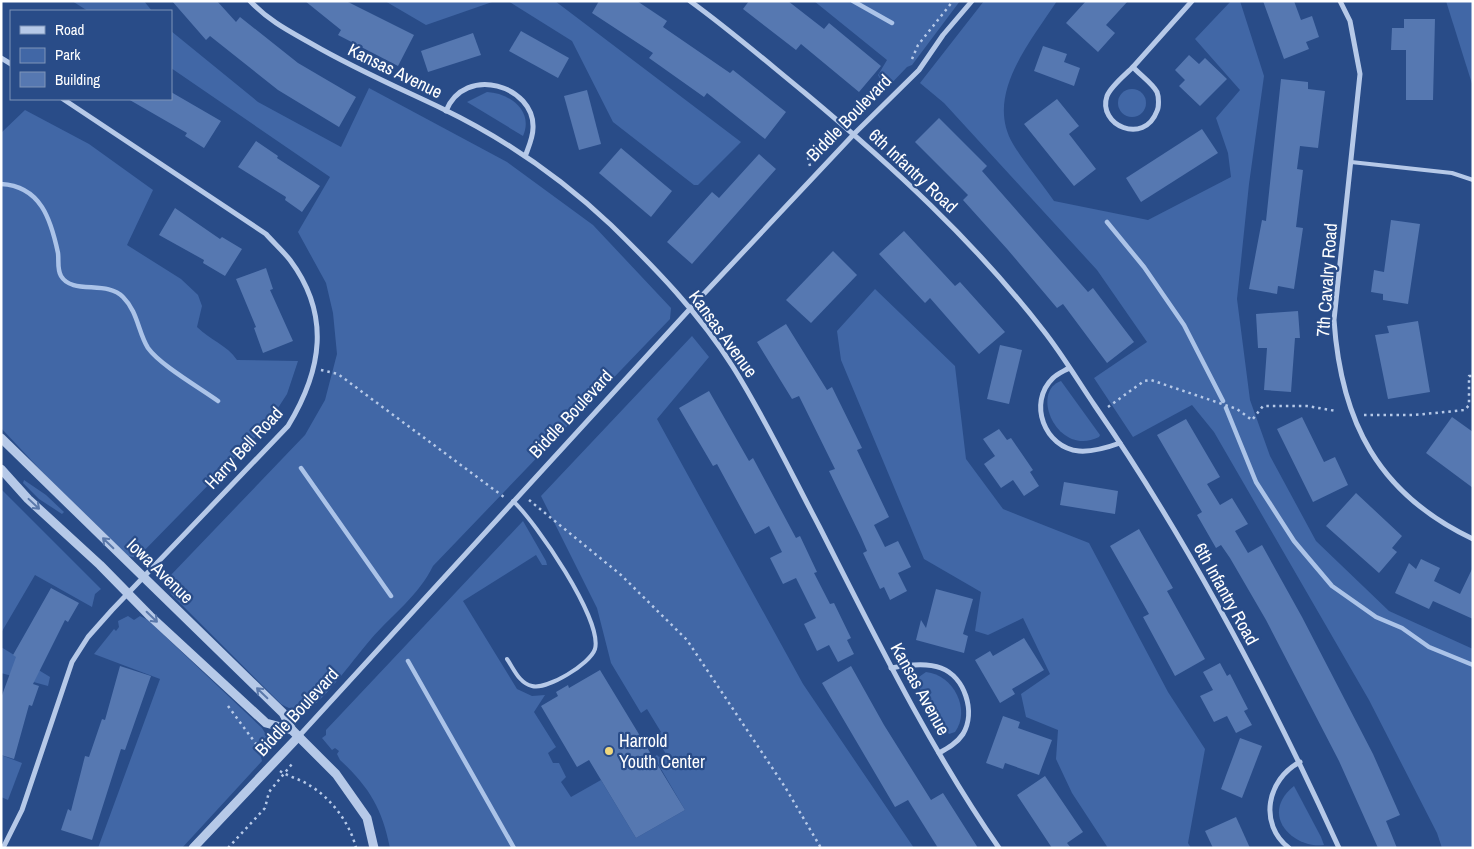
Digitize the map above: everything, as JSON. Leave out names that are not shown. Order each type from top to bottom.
[{"type":"street","name":"Kansas Avenue","points":[[250,1],[267,18],[357,70],[446,111],[526,154],[608,223],[661,275],[732,364],[761,414],[891,668],[969,805],[999,848]]},
{"type":"street","name":"6th Infantry Road","points":[[690,1],[721,23],[854,134],[930,204],[990,268],[1043,331],[1120,443],[1221,609],[1300,762],[1339,848]]},
{"type":"street","name":"Biddle Boulevard","points":[[193,848],[296,733],[690,309],[854,134],[920,70],[943,35],[972,1]]},
{"type":"street","points":[[1133,67],[1157,93],[1159,107],[1154,119],[1144,128],[1132,130],[1118,126],[1110,117],[1106,105],[1108,95],[1133,67],[1192,1]]},
{"type":"street","name":"7th Cavalry Road","points":[[1340,1],[1350,21],[1360,74],[1334,320],[1336,360],[1358,429],[1375,460],[1400,490],[1426,513],[1473,539]]},
{"type":"street","points":[[446,111],[450,99],[462,89],[485,82],[500,87],[522,100],[531,115],[533,129],[526,154]]},
{"type":"street","name":"Harry Bell Road","points":[[3,848],[22,810],[72,662],[88,637],[288,426],[304,399],[314,369],[319,337],[303,281],[290,259],[266,234],[65,100]]},
{"type":"street","points":[[1068,368],[1053,378],[1042,396],[1040,417],[1048,434],[1063,446],[1079,451],[1120,443]]},
{"type":"street","name":"Iowa Avenue","points":[[1,438],[283,714],[296,733],[336,774],[367,818],[374,848]]},
{"type":"street","name":"Iowa Avenue","points":[[1,469],[28,499],[266,723],[296,733]]},
{"type":"street","points":[[891,668],[919,664],[941,668],[953,676],[964,688],[968,704],[968,721],[963,734],[952,746],[939,752]]},
{"type":"street","points":[[1289,848],[1273,830],[1269,813],[1271,794],[1289,767],[1300,762]]},
{"type":"lane","points":[[1350,162],[1452,173],[1473,180]]},
{"type":"lane","points":[[507,658],[522,682],[533,686],[546,686],[587,662],[595,649],[595,631],[554,552],[523,511],[513,501]]},
{"type":"path","points":[[314,369],[338,374],[502,497],[518,496],[532,501],[621,575],[687,640],[784,787],[821,848]]},
{"type":"path","points":[[1364,415],[1414,415],[1465,410],[1469,405],[1469,376],[1473,376]]},
{"type":"path","points":[[1104,420],[1109,406],[1144,381],[1151,380],[1237,408],[1252,420],[1263,406],[1300,405],[1336,410]]},
{"type":"path","points":[[221,700],[265,757]]},
{"type":"path","points":[[228,848],[265,808],[269,792],[292,764]]},
{"type":"path","points":[[279,770],[307,784],[332,805],[349,830],[356,848]]},
{"type":"green space","points":[[72,1],[144,1],[151,10],[86,10]]},
{"type":"green space","points":[[385,1],[495,1],[426,25]]},
{"type":"green space","points":[[508,1],[555,1],[741,142],[698,185],[694,185],[613,122],[572,41]]},
{"type":"green space","points":[[814,1],[960,1],[912,65],[907,67],[886,89],[878,75],[887,60]]},
{"type":"green space","points":[[984,1],[1057,1],[1014,69],[1007,88],[1004,107],[1005,125],[1013,144],[1054,201],[1148,220],[1231,177],[1228,153],[1216,118],[1240,90],[1195,39],[1231,1],[1240,1],[1264,76],[1249,184],[1237,299],[1250,400],[1270,456],[1316,541],[1389,611],[1473,649],[1473,848],[1442,848],[1437,833],[1369,700],[1214,432],[1192,405],[1133,437],[1094,378],[1147,342],[1097,270],[944,103],[920,83]]},
{"type":"green space","points":[[1446,1],[1473,1],[1473,87]]},
{"type":"green space","points":[[172,32],[258,102],[341,147],[369,88],[507,162],[593,225],[671,308],[670,319],[433,566],[413,596],[371,639],[325,695],[310,708],[299,711],[281,704],[171,594],[168,586],[170,576],[305,435],[325,400],[337,354],[333,313],[326,283],[298,232],[330,177],[172,69]]},
{"type":"green space","points":[[1132,89],[1142,93],[1146,103],[1142,113],[1132,117],[1122,113],[1118,103],[1122,93]]},
{"type":"green space","points":[[487,92],[504,96],[518,105],[523,111],[526,127],[523,136],[467,102]]},
{"type":"green space","points":[[25,110],[89,144],[153,190],[127,245],[181,279],[198,295],[202,306],[197,327],[228,350],[237,360],[298,361],[287,394],[267,425],[137,558],[128,556],[78,510],[1,428],[1,133]]},
{"type":"green space","points":[[875,289],[955,366],[966,459],[1003,509],[1089,543],[1168,692],[1205,749],[1188,843],[1191,848],[1108,848],[1072,793],[1056,759],[1058,730],[1026,717],[1021,694],[1050,674],[1023,618],[988,635],[975,631],[981,592],[924,559],[841,360],[837,331]]},
{"type":"green space","points":[[692,336],[709,357],[657,419],[803,684],[914,848],[390,848],[383,821],[373,799],[359,780],[340,760],[337,754],[339,751],[335,748],[332,750],[322,738],[326,735],[326,730],[523,521],[547,565],[542,565],[536,555],[463,601],[517,689],[532,696],[545,695],[534,712],[556,747],[548,753],[553,763],[559,763],[566,777],[561,782],[571,797],[601,780],[636,838],[685,810],[654,757],[666,754],[655,736],[661,732],[647,709],[641,713],[611,663],[597,608],[541,496]]},
{"type":"green space","points":[[1061,381],[1100,435],[1099,437],[1084,441],[1071,439],[1053,421],[1048,409],[1048,397],[1052,387]]},
{"type":"green space","points":[[24,480],[46,495],[64,512],[62,514],[39,499],[23,483]]},
{"type":"green space","points":[[1,489],[101,589],[95,594],[92,607],[35,575],[1,633]]},
{"type":"green space","points":[[128,616],[134,620],[140,616],[148,620],[262,728],[268,738],[267,752],[264,752],[261,757],[262,761],[182,848],[98,848],[160,679],[94,654],[114,629],[116,631],[119,627],[118,621]]},
{"type":"green space","points":[[1,647],[50,677],[48,686],[1,673]]},
{"type":"green space","points":[[926,672],[945,680],[957,695],[961,714],[955,732],[949,734],[934,715],[922,694],[916,679]]},
{"type":"green space","points":[[1,755],[22,763],[8,800],[1,797]]},
{"type":"green space","points":[[1294,786],[1324,845],[1302,842],[1284,828],[1279,808],[1284,797]]},
{"type":"building","points":[[172,1],[217,1],[236,22],[240,17],[298,63],[356,97],[339,127],[278,90],[210,36],[206,40]]},
{"type":"building","points":[[305,1],[346,1],[414,35],[398,66],[338,35],[341,30]]},
{"type":"building","points":[[599,1],[637,1],[667,21],[663,27],[730,73],[733,70],[786,112],[765,139],[707,93],[704,97],[649,58],[653,53],[592,13]]},
{"type":"building","points":[[749,1],[788,1],[824,29],[829,23],[881,66],[859,92],[801,44],[796,50],[743,9]]},
{"type":"building","points":[[1086,1],[1128,1],[1106,25],[1115,33],[1098,52],[1066,23]]},
{"type":"building","points":[[1263,1],[1294,1],[1301,20],[1312,16],[1319,37],[1306,42],[1309,49],[1284,59]]},
{"type":"building","points":[[1404,19],[1435,19],[1433,100],[1406,100],[1406,50],[1391,50],[1392,28],[1404,28]]},
{"type":"building","points":[[521,31],[569,58],[558,78],[509,51]]},
{"type":"building","points":[[473,33],[481,55],[428,72],[421,51]]},
{"type":"building","points":[[1043,46],[1067,54],[1064,62],[1080,68],[1074,86],[1034,71]]},
{"type":"building","points":[[1189,55],[1199,64],[1205,58],[1227,79],[1200,106],[1179,86],[1185,80],[1175,70]]},
{"type":"building","points":[[1281,79],[1308,82],[1308,89],[1325,91],[1318,148],[1300,146],[1297,169],[1303,170],[1296,227],[1303,228],[1294,289],[1278,286],[1277,294],[1249,289],[1262,220],[1266,221]]},
{"type":"building","points":[[587,90],[601,144],[579,150],[564,96]]},
{"type":"building","points":[[172,93],[221,121],[204,148],[185,136],[187,133],[130,100],[172,100]]},
{"type":"building","points":[[1057,99],[1079,126],[1069,134],[1096,169],[1074,186],[1024,124]]},
{"type":"building","points":[[939,118],[987,166],[982,171],[1088,292],[1093,288],[1134,342],[1107,363],[1063,304],[1057,308],[963,200],[968,195],[915,142]]},
{"type":"building","points":[[1202,129],[1218,153],[1141,202],[1126,178]]},
{"type":"building","points":[[256,141],[278,156],[277,158],[320,186],[302,212],[285,200],[286,197],[238,167]]},
{"type":"building","points":[[621,148],[672,191],[651,217],[599,173]]},
{"type":"building","points":[[759,154],[776,169],[692,264],[667,242],[712,192],[719,198]]},
{"type":"building","points":[[175,208],[220,239],[222,237],[242,249],[225,276],[203,263],[204,260],[159,235]]},
{"type":"building","points":[[1391,220],[1420,224],[1408,304],[1383,300],[1383,294],[1371,292],[1374,270],[1384,272]]},
{"type":"building","points":[[904,231],[955,286],[960,282],[1005,332],[979,354],[930,298],[925,303],[879,254]]},
{"type":"building","points":[[833,251],[857,275],[811,323],[786,300]]},
{"type":"building","points":[[266,268],[273,289],[270,290],[293,341],[263,353],[254,328],[256,327],[236,279]]},
{"type":"building","points":[[1298,311],[1300,338],[1295,338],[1291,392],[1264,390],[1267,348],[1258,348],[1256,314]]},
{"type":"building","points":[[1418,321],[1430,392],[1388,399],[1375,335],[1389,333],[1387,326]]},
{"type":"building","points":[[786,324],[827,390],[832,387],[862,448],[857,450],[889,517],[874,525],[885,547],[898,541],[911,567],[898,573],[907,591],[890,600],[884,587],[880,589],[863,553],[867,551],[829,471],[835,469],[799,396],[792,399],[757,342]]},
{"type":"building","points":[[1000,345],[1022,350],[1009,404],[987,399]]},
{"type":"building","points":[[709,391],[749,461],[753,458],[796,538],[800,536],[817,572],[814,573],[830,604],[834,603],[851,638],[847,640],[854,654],[838,662],[829,645],[817,651],[804,624],[816,618],[796,578],[783,584],[770,558],[782,552],[769,526],[755,534],[717,464],[713,466],[679,408]]},
{"type":"building","points":[[1302,417],[1324,462],[1335,457],[1348,485],[1313,502],[1277,429]]},
{"type":"building","points":[[1452,417],[1473,432],[1473,488],[1426,453]]},
{"type":"building","points":[[1186,419],[1220,477],[1207,484],[1220,505],[1232,498],[1248,524],[1235,531],[1248,553],[1262,545],[1302,617],[1373,754],[1400,815],[1386,821],[1397,848],[1378,848],[1339,761],[1266,620],[1221,545],[1216,548],[1197,515],[1202,512],[1157,435]]},
{"type":"building","points":[[999,429],[1007,440],[1011,438],[1033,470],[1030,472],[1039,486],[1024,496],[1013,480],[1001,488],[984,464],[995,456],[983,439]]},
{"type":"building","points":[[1064,482],[1118,491],[1115,514],[1060,505]]},
{"type":"building","points":[[1356,493],[1402,536],[1392,548],[1397,552],[1379,573],[1326,526]]},
{"type":"building","points":[[1139,529],[1173,588],[1167,591],[1205,659],[1175,676],[1143,617],[1149,614],[1110,546]]},
{"type":"building","points":[[1421,559],[1440,568],[1434,581],[1460,594],[1473,567],[1473,619],[1433,601],[1429,609],[1395,593],[1409,563],[1416,569]]},
{"type":"building","points":[[51,588],[79,603],[68,622],[65,620],[33,684],[39,686],[32,706],[29,705],[14,759],[1,755],[1,698],[16,657],[13,655]]},
{"type":"building","points":[[936,589],[973,599],[963,634],[968,636],[964,653],[916,640],[921,620],[926,628]]},
{"type":"building","points":[[1024,638],[1044,670],[1012,689],[1015,694],[1000,703],[975,660],[990,651],[993,656]]},
{"type":"building","points":[[1220,663],[1227,676],[1230,674],[1248,709],[1244,711],[1252,725],[1236,733],[1227,716],[1214,722],[1200,696],[1213,690],[1203,672]]},
{"type":"building","points":[[120,666],[151,676],[125,750],[121,749],[92,840],[61,830],[68,809],[71,811],[85,756],[89,757],[102,719],[105,720]]},
{"type":"building","points":[[851,666],[884,725],[931,800],[943,793],[978,848],[938,848],[908,800],[895,807],[822,683]]},
{"type":"building","name":"Harrold Youth Center","points":[[600,670],[685,810],[636,838],[589,760],[577,767],[541,706],[558,696],[556,692],[568,685],[569,688]]},
{"type":"building","points":[[1003,716],[1020,722],[1018,728],[1052,740],[1039,775],[1005,763],[1003,769],[986,763]]},
{"type":"building","points":[[1240,738],[1262,746],[1242,798],[1221,789]]},
{"type":"building","points":[[1045,776],[1083,832],[1067,843],[1071,848],[1052,848],[1017,795]]},
{"type":"building","points":[[1236,817],[1250,848],[1213,848],[1205,831]]},
{"type":"waterway","points":[[853,1],[892,23]]},
{"type":"waterway","points":[[1,184],[15,186],[26,191],[42,207],[52,229],[58,253],[60,273],[66,282],[81,287],[108,289],[123,297],[132,309],[145,342],[154,355],[161,362],[218,401]]},
{"type":"waterway","points":[[1107,222],[1144,267],[1184,325],[1223,401]]},
{"type":"waterway","points":[[1226,408],[1256,482],[1294,541],[1332,586],[1376,617],[1402,628],[1429,647],[1473,665]]},
{"type":"waterway","points":[[301,468],[391,596]]},
{"type":"waterway","points":[[408,661],[514,848]]},
{"type":"place","name":"Harrold Youth Center","points":[[609,751]]}]
